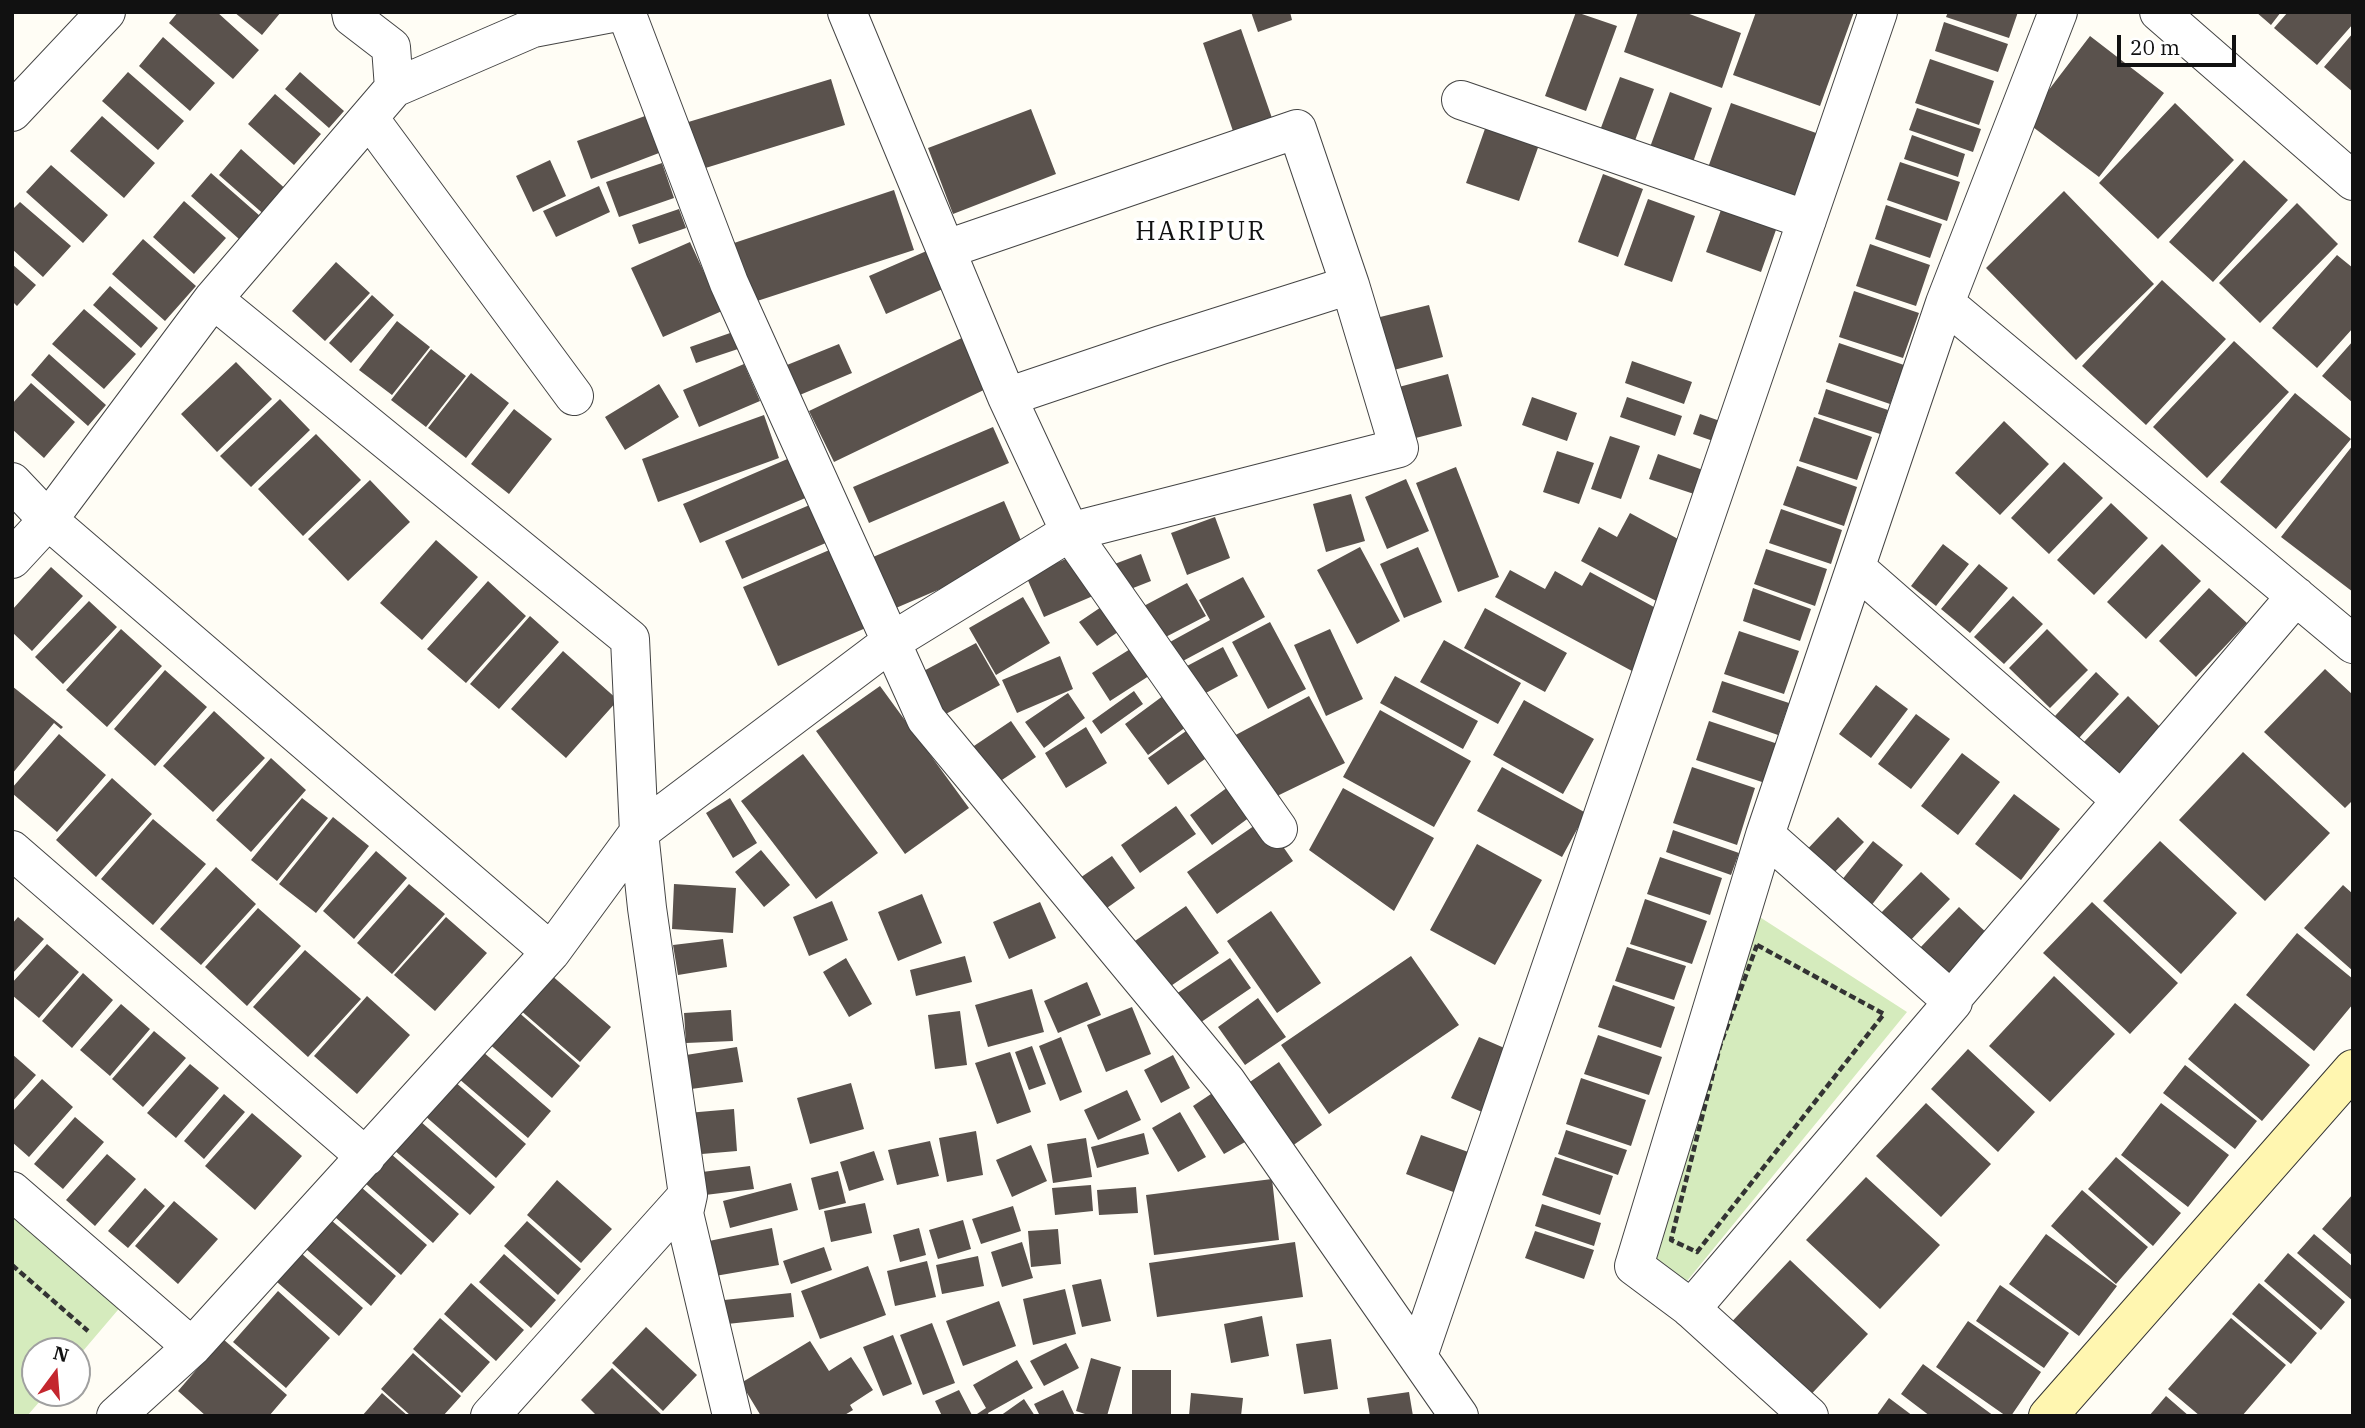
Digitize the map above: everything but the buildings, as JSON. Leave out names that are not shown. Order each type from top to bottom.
[{"type":"street","points":[[12,112],[106,12]]},
{"type":"street","points":[[351,12],[352,17],[391,47],[394,88]]},
{"type":"street","points":[[12,559],[48,520],[213,299],[394,88],[533,27],[617,12]]},
{"type":"street","points":[[626,12],[729,283],[926,719],[1226,1081],[1460,1416]]},
{"type":"street","points":[[847,12],[1007,397],[1070,532],[1278,829]]},
{"type":"street","points":[[1418,1356],[1878,12]]},
{"type":"street","points":[[1809,1416],[1689,1307],[1634,1266],[1765,835],[1945,303],[2058,12]]},
{"type":"street","points":[[2159,12],[2353,181]]},
{"type":"street","points":[[1461,100],[1807,220]]},
{"type":"street","points":[[369,118],[574,396]]},
{"type":"street","points":[[117,1416],[192,1347],[551,952],[639,832],[891,642],[1070,532],[1399,448],[1350,285],[1297,129],[947,249]]},
{"type":"street","points":[[1007,397],[1350,285]]},
{"type":"street","points":[[213,299],[630,639],[639,832],[647,908],[688,1195],[684,1213],[732,1416]]},
{"type":"street","points":[[1945,303],[2353,644]]},
{"type":"street","points":[[12,482],[48,520],[551,952]]},
{"type":"street","points":[[1856,568],[2122,800]]},
{"type":"street","points":[[1951,1000],[2295,596]]},
{"type":"street","points":[[1689,1307],[1691,1309],[1954,1002],[1765,835]]},
{"type":"street","points":[[12,850],[366,1157]]},
{"type":"street","points":[[2048,1416],[2353,1069]]},
{"type":"street","points":[[12,1191],[192,1347]]},
{"type":"street","points":[[490,1416],[688,1195]]},
{"type":"path","points":[[1757,945],[1884,1014],[1697,1252],[1671,1240],[1720,1046],[1757,945]]},
{"type":"path","points":[[12,1265],[88,1331]]},
{"type":"green space","points":[[1755,914],[1907,1012],[1687,1281],[1652,1259]]},
{"type":"green space","points":[[12,1206],[123,1304],[91,1342],[91,1337],[21,1337],[21,1407],[35,1407],[27,1416],[12,1416]]},
{"type":"district","name":"HARIPUR","points":[[1201,232]]}]
